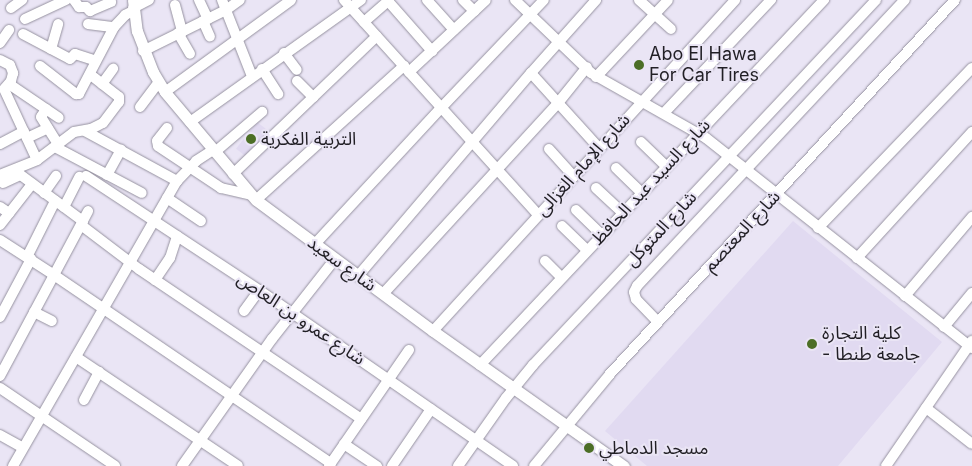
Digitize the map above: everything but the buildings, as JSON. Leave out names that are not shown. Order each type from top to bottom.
[{"type":"street","points":[[11,8],[22,0]]},
{"type":"street","points":[[25,20],[66,0]]},
{"type":"street","points":[[74,0],[79,7],[86,7],[90,11],[111,1],[116,24]]},
{"type":"street","points":[[40,66],[76,94],[80,94],[116,24],[133,6],[149,0]]},
{"type":"street","points":[[199,0],[210,37]]},
{"type":"street","points":[[143,51],[206,20],[224,5],[240,0]]},
{"type":"street","points":[[166,92],[291,0]]},
{"type":"street","points":[[190,122],[347,4],[361,0]]},
{"type":"street","points":[[364,22],[388,0],[432,51]]},
{"type":"street","points":[[427,0],[454,30]]},
{"type":"street","points":[[463,0],[474,11]]},
{"type":"street","points":[[167,128],[157,144],[188,168],[221,188],[253,198],[406,69],[432,51],[486,0]]},
{"type":"street","points":[[515,0],[558,43],[596,77],[626,94],[642,100],[697,132],[944,327],[971,345],[926,408],[890,465]]},
{"type":"street","points":[[315,244],[544,0]]},
{"type":"street","points":[[358,276],[531,73],[596,0]]},
{"type":"street","points":[[638,0],[671,29]]},
{"type":"street","points":[[596,77],[668,0]]},
{"type":"street","name":"شارع الإمام الغزالى","points":[[433,331],[734,0]]},
{"type":"street","points":[[664,113],[771,0]]},
{"type":"street","name":"شارع السيد عبد الحافظ","points":[[480,365],[697,132],[824,0]]},
{"type":"street","name":"شارع المتوكل","points":[[458,466],[514,389],[876,0]]},
{"type":"street","points":[[658,322],[637,301],[634,295],[636,288],[905,0]]},
{"type":"street","name":"شارع المعتصم","points":[[534,466],[610,374],[955,0]]},
{"type":"street","points":[[347,4],[538,215]]},
{"type":"street","points":[[175,5],[180,32],[190,54]]},
{"type":"street","points":[[224,5],[252,76]]},
{"type":"street","name":"شارع سعيد","points":[[133,6],[143,51],[159,82],[253,198],[433,331],[566,425],[611,462],[624,466]]},
{"type":"street","points":[[51,49],[58,24]]},
{"type":"street","points":[[88,24],[116,24]]},
{"type":"street","points":[[0,43],[9,30]]},
{"type":"street","points":[[23,34],[71,59],[75,54],[96,61]]},
{"type":"street","points":[[233,174],[377,36]]},
{"type":"street","points":[[284,53],[297,70]]},
{"type":"street","points":[[0,60],[12,69],[4,88],[37,160]]},
{"type":"street","points":[[383,294],[558,103],[587,67]]},
{"type":"street","points":[[818,228],[972,68]]},
{"type":"street","points":[[102,84],[113,69]]},
{"type":"street","points":[[262,69],[278,94]]},
{"type":"street","points":[[531,73],[599,148]]},
{"type":"street","points":[[1,179],[17,173],[74,132],[85,131],[103,123],[119,102],[118,96],[90,74]]},
{"type":"street","points":[[297,81],[313,97]]},
{"type":"street","points":[[140,107],[159,82]]},
{"type":"street","points":[[4,88],[60,118]]},
{"type":"street","points":[[46,109],[41,117],[56,146],[142,193]]},
{"type":"street","points":[[14,466],[177,181],[188,168],[214,151],[262,112]]},
{"type":"street","points":[[0,144],[48,128]]},
{"type":"street","points":[[85,131],[177,181]]},
{"type":"street","points":[[857,258],[972,132]]},
{"type":"street","points":[[641,142],[666,166]]},
{"type":"street","points":[[549,149],[573,176]]},
{"type":"street","points":[[107,175],[121,150]]},
{"type":"street","points":[[616,168],[641,192]]},
{"type":"street","points":[[17,173],[60,204],[131,263],[361,419]]},
{"type":"street","points":[[44,193],[56,176]]},
{"type":"street","name":"شارع عمرو بن العاص","points":[[60,204],[82,177],[154,221],[259,290],[513,466]]},
{"type":"street","points":[[0,225],[32,184]]},
{"type":"street","points":[[596,188],[622,212]]},
{"type":"street","points":[[167,198],[201,221]]},
{"type":"street","points":[[0,317],[29,258],[60,204]]},
{"type":"street","points":[[0,206],[9,213]]},
{"type":"street","points":[[576,210],[601,234]]},
{"type":"street","points":[[0,376],[88,211]]},
{"type":"street","points":[[905,296],[972,217]]},
{"type":"street","points":[[562,226],[587,250]]},
{"type":"street","points":[[155,280],[170,258],[177,236]]},
{"type":"street","points":[[0,240],[330,464],[409,350]]},
{"type":"street","points":[[182,466],[262,353],[335,259]]},
{"type":"street","points":[[545,261],[562,277]]},
{"type":"street","points":[[244,311],[259,290]]},
{"type":"street","points":[[944,327],[972,293]]},
{"type":"street","points":[[34,312],[52,321]]},
{"type":"street","points":[[76,357],[238,466]]},
{"type":"street","points":[[84,400],[99,372]]},
{"type":"street","points":[[0,388],[115,466]]},
{"type":"street","points":[[926,408],[972,444]]},
{"type":"street","points":[[392,466],[430,409]]},
{"type":"street","points":[[0,435],[23,448]]},
{"type":"street","points":[[344,444],[377,466]]},
{"type":"shaded area","name":"التربية الفكرية","points":[[257,122],[271,133],[250,160],[236,149]]},
{"type":"shaded area","name":"كلية التجارة - جامعة طنطا","points":[[793,221],[942,342],[838,466],[647,466],[605,431]]},
{"type":"place","name":"Abo El Hawa For Car Tires","points":[[639,65]]},
{"type":"place","name":"التربية الفكرية","points":[[251,139]]},
{"type":"place","name":"كلية التجارة - جامعة طنطا","points":[[812,344]]},
{"type":"place","name":"مسجد الدماطي","points":[[589,448]]}]
